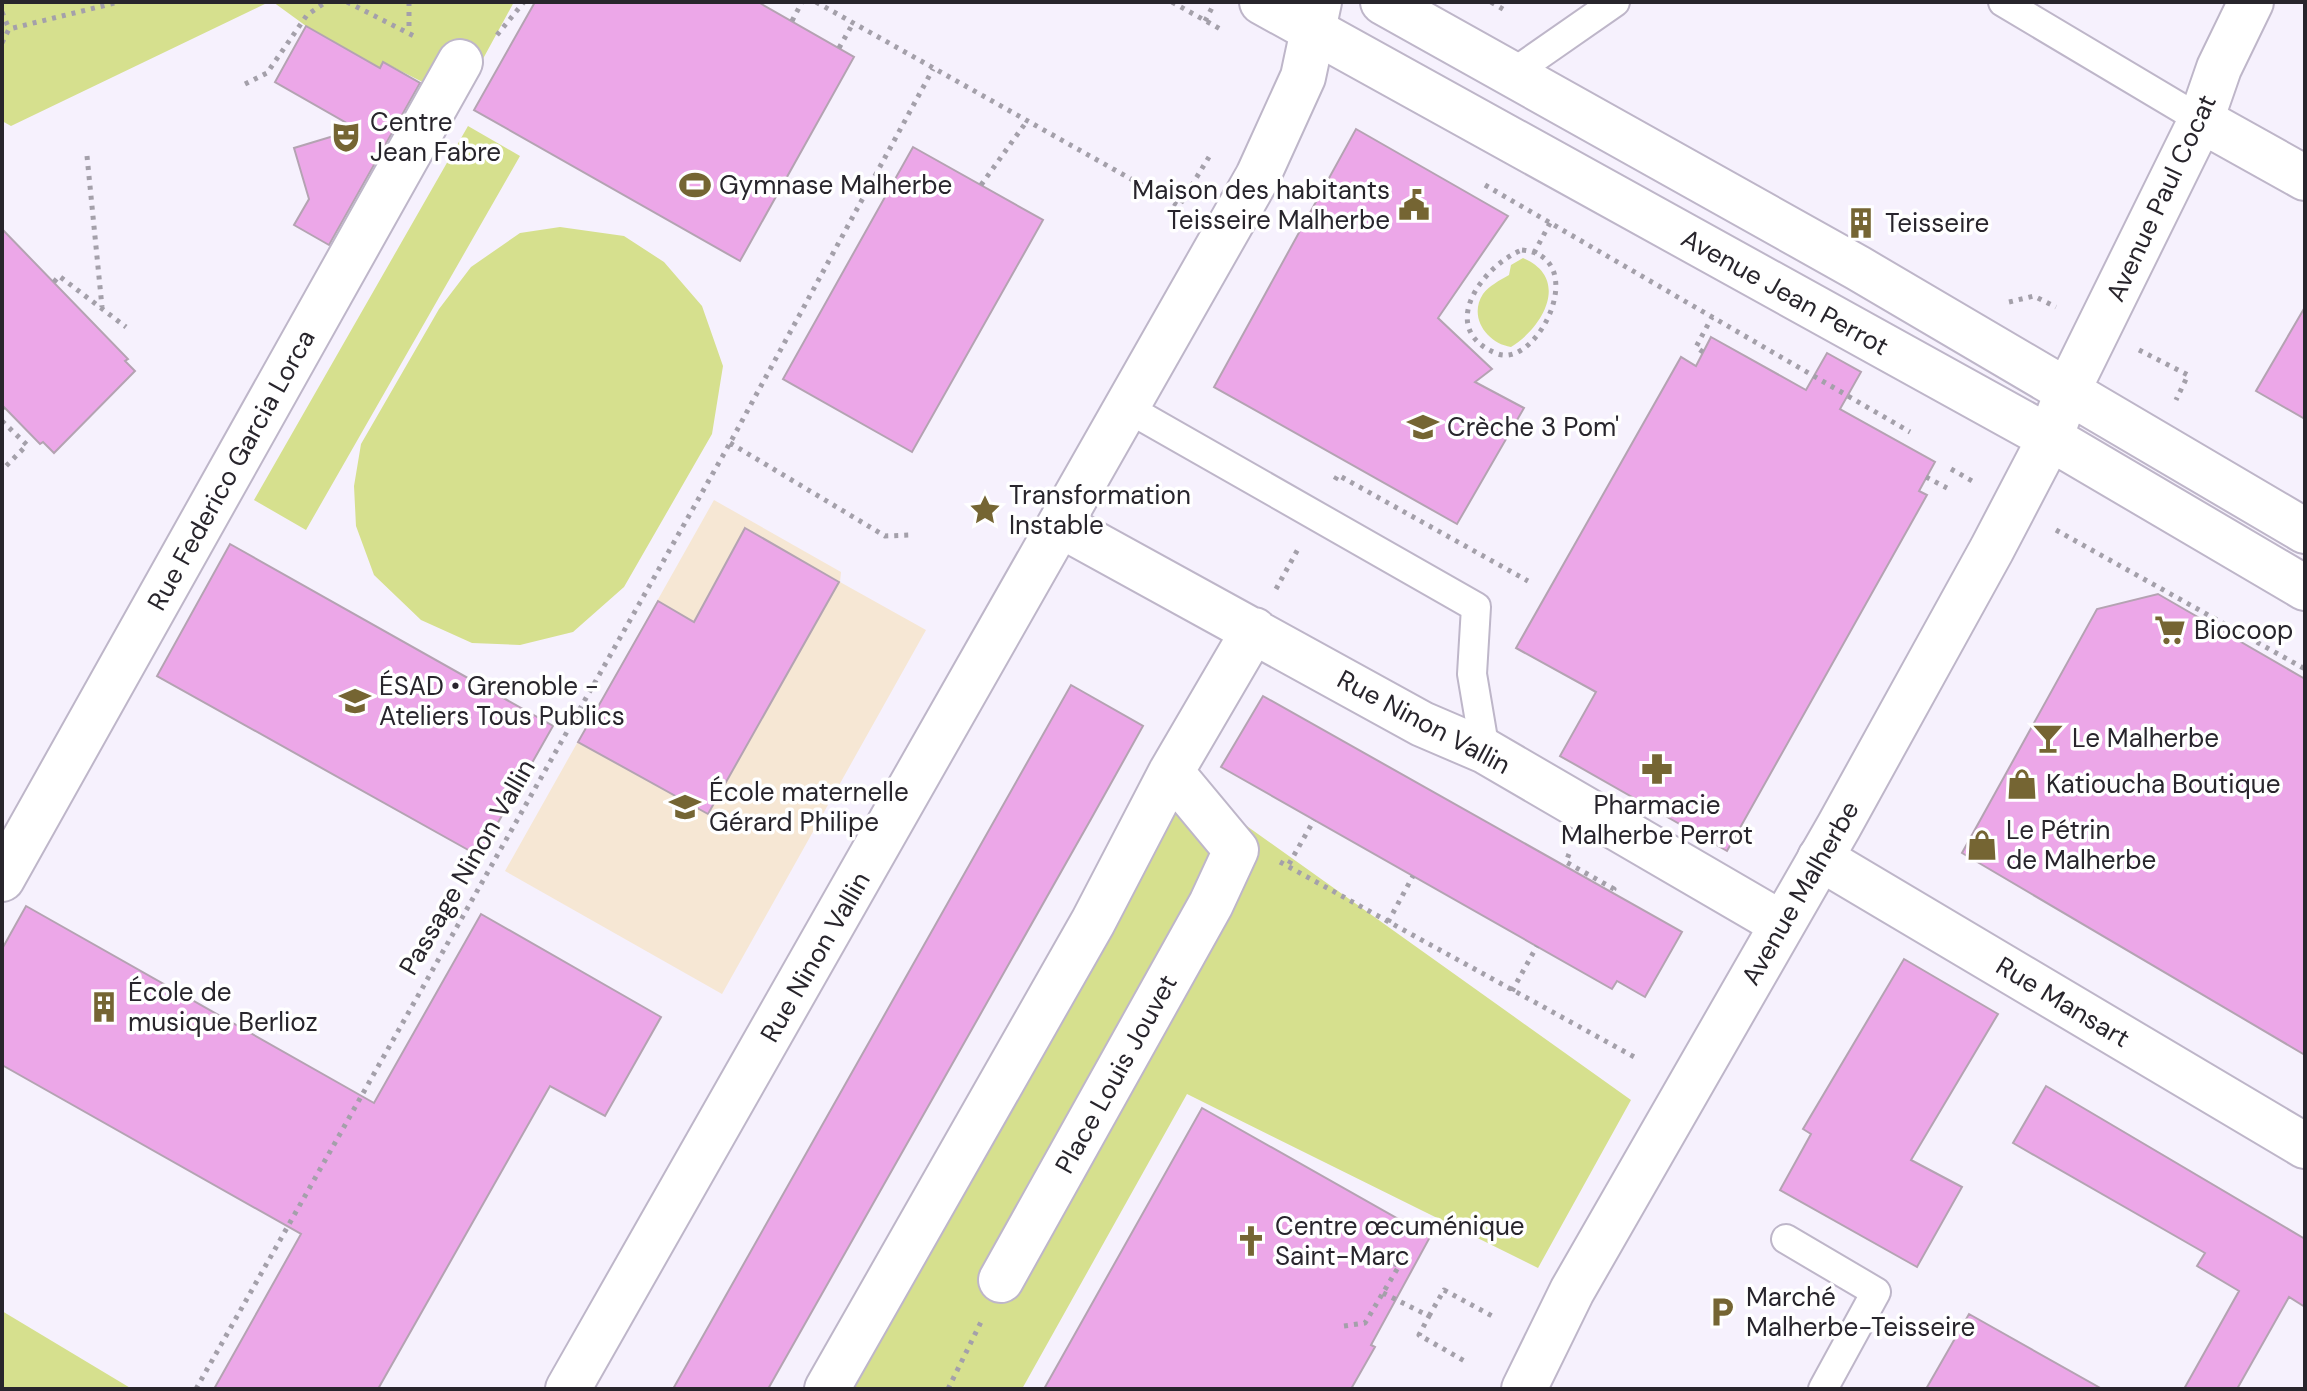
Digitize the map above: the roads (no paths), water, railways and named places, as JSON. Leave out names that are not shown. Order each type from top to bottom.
[{"type":"street","name":"Avenue Jean Perrot","points":[[1262,2],[1316,16],[2305,588]]},
{"type":"street","points":[[1383,2],[1846,261],[2305,531]]},
{"type":"street","name":"Avenue Paul Cocat","points":[[2067,392],[2201,120],[2219,68],[2251,2]]},
{"type":"street","name":"Rue Ninon Vallin","points":[[568,1389],[1062,526],[1258,176],[1303,77],[1316,16]]},
{"type":"street","name":"Rue Federico Garcia Lorca","points":[[2,879],[460,62]]},
{"type":"street","points":[[2201,120],[2305,178]]},
{"type":"street","name":"Avenue Malherbe","points":[[1531,1387],[1572,1291],[1820,858],[2050,438],[2067,392]]},
{"type":"street","name":"Rue Ninon Vallin","points":[[1062,526],[1422,724],[1485,751],[1782,924]]},
{"type":"street","points":[[827,1389],[1107,897],[1171,772],[1254,630]]},
{"type":"street","name":"Place Louis Jouvet","points":[[1001,1280],[1211,904],[1236,850],[1171,772]]},
{"type":"street","name":"Rue Mansart","points":[[1820,858],[2305,1146]]},
{"type":"lane","points":[[1513,73],[1615,2]]},
{"type":"lane","points":[[2003,2],[2201,120]]},
{"type":"lane","points":[[1127,408],[1476,607],[1472,674],[1485,751]]},
{"type":"lane","points":[[1786,1239],[1876,1292],[1823,1389]]},
{"type":"place","name":"Centre Jean Fabre","points":[[346,137]]},
{"type":"place","name":"Gymnase Malherbe","points":[[695,185]]},
{"type":"place","name":"Maison des habitants Teisseire Malherbe","points":[[1414,205]]},
{"type":"place","name":"Teisseire","points":[[1861,223]]},
{"type":"place","name":"Crèche 3 Pom'","points":[[1423,427]]},
{"type":"place","name":"Transformation Instable","points":[[985,510]]},
{"type":"place","name":"Biocoop","points":[[2170,630]]},
{"type":"place","name":"ÉSAD • Grenoble - Ateliers Tous Publics","points":[[355,701]]},
{"type":"place","name":"Le Malherbe","points":[[2048,738]]},
{"type":"place","name":"Pharmacie Malherbe Perrot","points":[[1657,769]]},
{"type":"place","name":"Katioucha Boutique","points":[[2022,784]]},
{"type":"place","name":"École maternelle Gérard Philipe","points":[[685,807]]},
{"type":"place","name":"Le Pétrin de Malherbe","points":[[1982,845]]},
{"type":"place","name":"École de musique Berlioz","points":[[104,1007]]},
{"type":"place","name":"Centre œcuménique Saint-Marc","points":[[1251,1241]]},
{"type":"place","name":"Marché Malherbe-Teisseire","points":[[1722,1312]]}]
